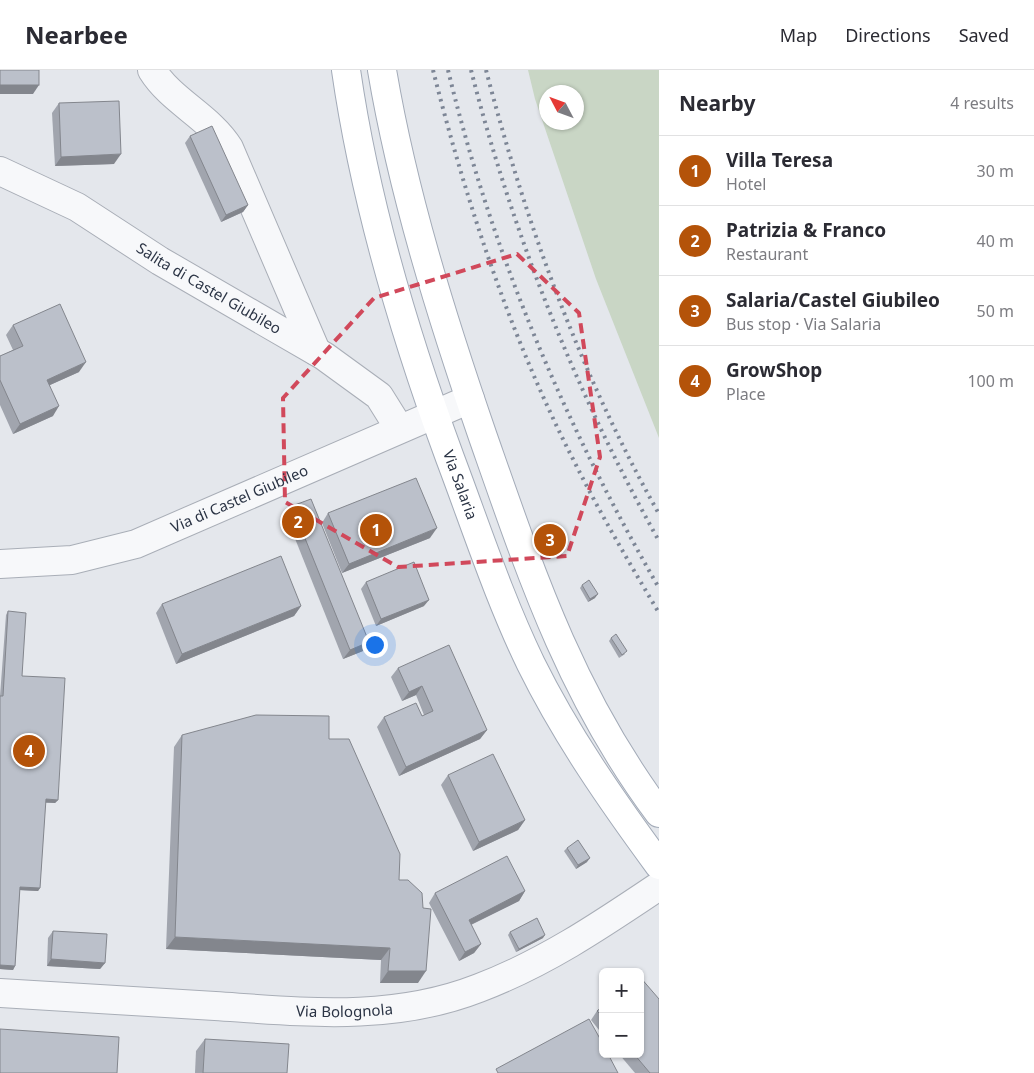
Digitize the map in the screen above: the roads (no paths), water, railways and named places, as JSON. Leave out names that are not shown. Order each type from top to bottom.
[{"type":"main road","name":"Via Salaria","points":[[346,70],[376,220],[414,355],[488,559],[532,665],[601,784],[659,864]]},
{"type":"main road","points":[[382,70],[422,245],[470,399],[536,587],[570,668],[596,717],[659,813]]},
{"type":"street","points":[[152,70],[173,96],[218,132],[229,148],[316,351]]},
{"type":"street","name":"Salita di Castel Giubileo","points":[[0,171],[77,207],[160,261],[316,351],[379,396],[399,428]]},
{"type":"street","name":"Via di Castel Giubileo","points":[[0,564],[72,560],[136,544],[399,428],[470,399]]},
{"type":"street","name":"Via Bolognola","points":[[0,993],[338,1014],[405,1008],[478,989],[532,965],[579,939],[659,886]]},
{"type":"railway","points":[[433,70],[476,222],[531,370],[586,484],[659,613]]},
{"type":"railway","points":[[448,70],[486,205],[509,271],[535,336],[593,464],[659,588]]},
{"type":"railway","points":[[471,70],[506,192],[550,312],[601,428],[659,541]]},
{"type":"railway","points":[[486,70],[519,185],[558,298],[605,408],[659,514]]},
{"type":"place","name":"Patrizia & Franco","points":[[298,522]]},
{"type":"place","name":"Villa Teresa","points":[[376,530]]},
{"type":"place","name":"Salaria/Castel Giubileo","points":[[550,540]]},
{"type":"place","name":"GrowShop","points":[[29,751]]}]
